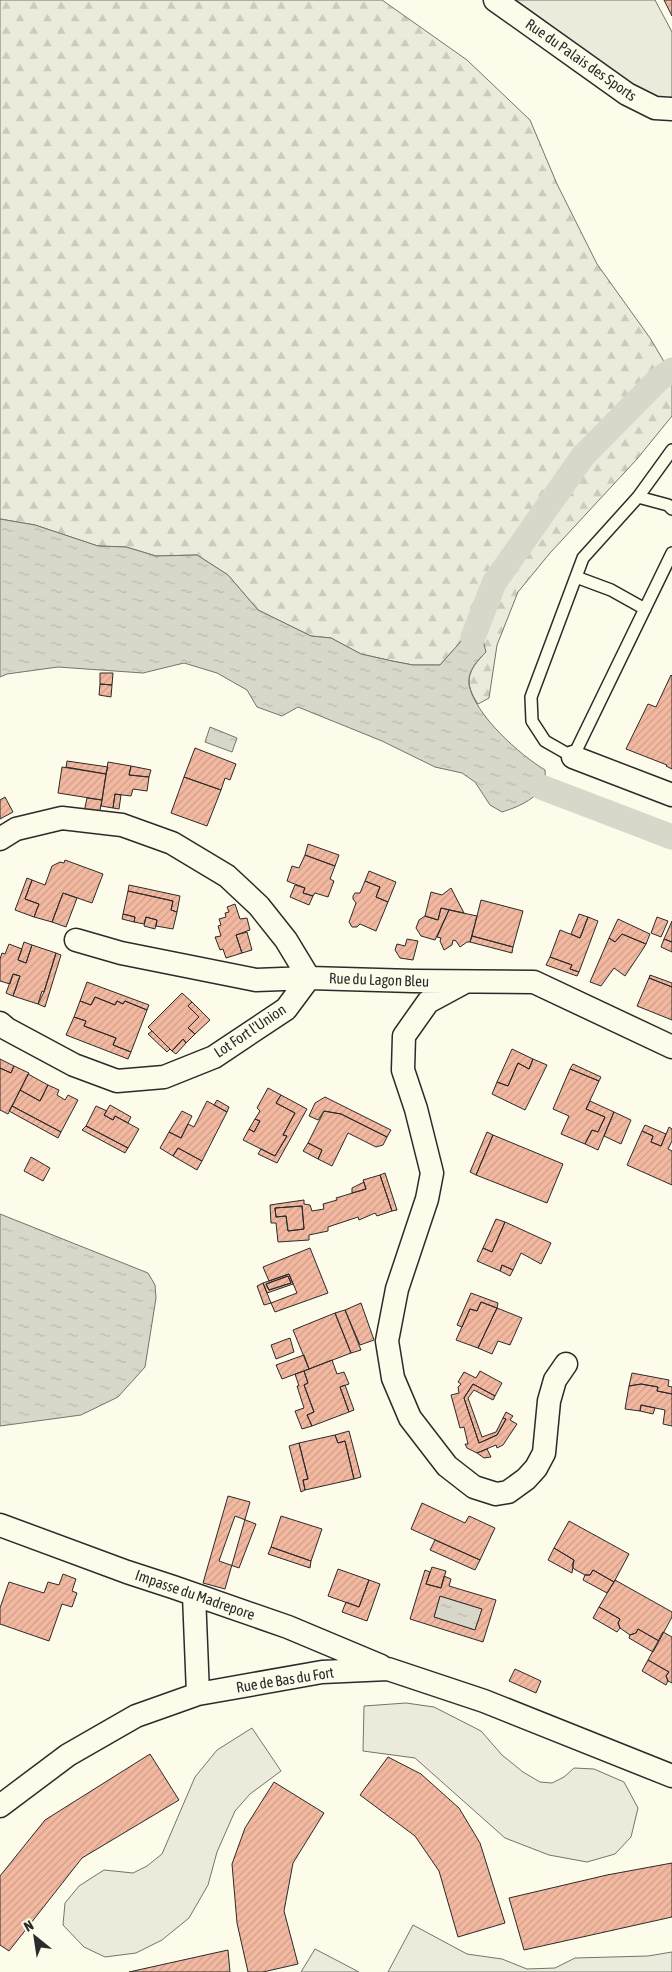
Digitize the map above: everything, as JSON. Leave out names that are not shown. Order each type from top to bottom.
[{"type":"street","name":"Rue du Palais des Sports","points":[[495,0],[627,94],[654,108],[672,110]]},
{"type":"street","points":[[573,757],[672,795]]},
{"type":"street","points":[[0,839],[16,829],[62,818],[122,825],[172,843],[227,876],[259,906],[286,940],[309,978]]},
{"type":"street","name":"Rue du Lagon Bleu","points":[[76,940],[121,952],[256,980],[309,978],[534,982],[672,1047]]},
{"type":"street","name":"Lot Fort l'Union","points":[[0,1023],[74,1065],[117,1081],[164,1077],[214,1057],[286,1009],[309,978]]},
{"type":"street","points":[[465,982],[428,1002],[404,1036],[403,1070],[416,1109],[432,1173],[427,1199],[397,1289],[387,1341],[393,1378],[410,1418],[447,1466],[474,1487],[496,1494],[508,1492],[526,1479],[536,1468],[544,1453],[549,1401],[555,1380],[566,1364]]},
{"type":"street","name":"Impasse du Madrepore","points":[[0,1525],[127,1572],[288,1627],[388,1670]]},
{"type":"street","points":[[194,1595],[198,1694]]},
{"type":"street","name":"Rue de Bas du Fort","points":[[0,1806],[68,1755],[136,1716],[198,1694],[322,1672],[388,1670],[484,1701],[672,1776]]},
{"type":"lane","points":[[672,450],[638,497],[583,558],[531,697],[532,720],[545,740],[573,757],[672,553]]},
{"type":"lane","points":[[638,497],[672,509]]},
{"type":"lane","points":[[576,577],[611,590],[645,609]]},
{"type":"green space","points":[[0,0],[382,0],[467,60],[530,120],[557,184],[597,264],[650,338],[672,375],[672,416],[637,459],[550,553],[518,592],[497,645],[489,698],[478,704],[469,683],[475,665],[486,652],[464,638],[440,665],[413,665],[361,654],[331,638],[311,636],[258,610],[228,575],[197,555],[156,556],[126,547],[98,546],[35,525],[0,519]]},
{"type":"shaded area","points":[[516,0],[655,0],[672,32],[672,99],[647,95]]},
{"type":"shaded area","points":[[406,1703],[434,1707],[481,1731],[502,1755],[523,1772],[540,1782],[552,1783],[564,1777],[574,1768],[594,1769],[624,1782],[638,1808],[631,1837],[615,1854],[587,1862],[549,1855],[505,1838],[415,1758],[363,1751],[364,1706]]},
{"type":"shaded area","points":[[252,1728],[281,1771],[250,1794],[235,1811],[217,1852],[208,1885],[189,1918],[162,1940],[136,1953],[105,1957],[84,1947],[63,1925],[65,1903],[79,1886],[104,1870],[133,1873],[147,1866],[162,1854],[195,1777],[217,1750]]},
{"type":"shaded area","points":[[413,1925],[467,1954],[502,1959],[527,1969],[555,1968],[575,1958],[648,1956],[672,1952],[672,1972],[388,1972]]},
{"type":"shaded area","points":[[315,1949],[359,1972],[301,1972]]},
{"type":"water","points":[[0,519],[35,525],[98,546],[126,547],[156,556],[197,555],[228,575],[258,610],[311,636],[331,638],[361,654],[413,665],[440,665],[464,638],[473,637],[483,640],[486,652],[471,671],[469,680],[473,697],[489,721],[500,733],[523,755],[545,770],[545,779],[542,786],[538,793],[525,803],[502,812],[490,805],[475,782],[462,773],[435,767],[382,741],[298,707],[282,716],[257,707],[247,690],[217,673],[184,663],[143,673],[58,667],[7,674],[0,677]]},
{"type":"water","points":[[210,727],[237,738],[232,752],[205,742]]},
{"type":"water","points":[[0,1214],[148,1273],[155,1285],[156,1298],[145,1367],[118,1397],[81,1415],[0,1426]]},
{"type":"water","points":[[440,1596],[482,1609],[475,1630],[434,1617]]},
{"type":"building","points":[[664,0],[672,0],[672,16]]},
{"type":"building","points":[[100,673],[113,673],[112,685],[100,684]]},
{"type":"building","points":[[671,675],[672,769],[667,765],[626,749],[648,704],[656,707]]},
{"type":"building","points":[[100,684],[112,685],[111,697],[99,695]]},
{"type":"building","points":[[195,748],[236,764],[230,780],[225,778],[221,790],[184,777]]},
{"type":"building","points":[[67,761],[108,767],[106,774],[66,767]]},
{"type":"building","points":[[108,762],[131,766],[129,775],[149,777],[147,791],[133,789],[131,796],[115,794],[113,808],[101,806]]},
{"type":"building","points":[[131,766],[151,770],[149,777],[129,775]]},
{"type":"building","points":[[62,767],[106,774],[102,800],[58,793]]},
{"type":"building","points":[[184,777],[221,790],[207,826],[171,813]]},
{"type":"building","points":[[115,794],[121,795],[119,809],[113,808]]},
{"type":"building","points":[[5,797],[13,812],[0,819],[0,800]]},
{"type":"building","points":[[87,798],[102,800],[99,815],[84,812]]},
{"type":"building","points":[[308,844],[339,855],[335,866],[305,855]]},
{"type":"building","points":[[305,855],[335,866],[330,879],[334,881],[328,897],[315,893],[313,896],[303,893],[305,888],[287,881],[292,866],[299,868]]},
{"type":"building","points":[[65,860],[103,874],[92,903],[63,893],[52,922],[34,917],[39,904],[25,899],[32,880],[45,885],[52,866],[60,862],[64,863]]},
{"type":"building","points":[[369,871],[396,882],[388,902],[376,897],[380,887],[365,881]]},
{"type":"building","points":[[27,878],[32,880],[25,899],[39,904],[34,917],[15,910]]},
{"type":"building","points":[[365,881],[380,887],[376,897],[388,902],[376,931],[360,924],[357,927],[352,927],[349,922],[356,903],[353,896],[355,893],[360,893]]},
{"type":"building","points":[[129,885],[180,896],[177,912],[171,910],[173,901],[128,891]]},
{"type":"building","points":[[295,885],[305,888],[303,893],[313,896],[309,905],[290,897]]},
{"type":"building","points":[[451,888],[464,913],[441,908],[438,920],[425,916],[431,892],[442,895]]},
{"type":"building","points":[[128,891],[173,901],[171,910],[177,912],[173,929],[156,926],[157,920],[146,917],[144,924],[134,922],[135,917],[123,914]]},
{"type":"building","points":[[63,893],[77,898],[66,927],[52,922]]},
{"type":"building","points":[[481,900],[523,911],[513,947],[472,936]]},
{"type":"building","points":[[235,904],[240,919],[247,918],[250,930],[236,935],[242,953],[226,958],[223,949],[220,950],[215,937],[221,936],[218,926],[221,925],[219,919],[226,917],[225,913],[229,912],[227,907]]},
{"type":"building","points":[[441,908],[449,910],[435,940],[421,936],[416,928],[419,920],[425,916],[438,920]]},
{"type":"building","points":[[449,910],[477,916],[470,942],[460,947],[453,940],[452,945],[444,950],[440,941],[441,938],[437,937]]},
{"type":"building","points":[[123,914],[135,917],[134,922],[122,919]]},
{"type":"building","points":[[579,914],[588,917],[580,938],[571,934]]},
{"type":"building","points":[[146,917],[157,920],[155,929],[144,926]]},
{"type":"building","points":[[588,917],[598,921],[579,972],[570,969],[572,965],[550,957],[560,930],[580,938]]},
{"type":"building","points":[[657,917],[668,921],[661,937],[651,933]]},
{"type":"building","points":[[618,919],[650,934],[646,944],[622,934],[615,942],[609,938]]},
{"type":"building","points":[[672,921],[672,942],[664,939]]},
{"type":"building","points":[[247,932],[252,950],[242,953],[236,935]]},
{"type":"building","points":[[622,934],[646,944],[625,976],[614,968],[601,986],[590,982],[609,938],[615,942]]},
{"type":"building","points":[[472,936],[513,947],[512,953],[470,942]]},
{"type":"building","points":[[407,939],[418,941],[413,960],[400,958],[395,950],[397,944],[405,946]]},
{"type":"building","points":[[664,939],[672,942],[672,952],[661,947]]},
{"type":"building","points":[[24,942],[32,945],[26,963],[18,960]]},
{"type":"building","points":[[9,944],[22,949],[18,960],[26,963],[32,945],[56,953],[44,992],[42,991],[38,1004],[13,996],[20,976],[13,974],[10,984],[0,981],[0,959],[2,953],[5,954]]},
{"type":"building","points":[[56,953],[61,955],[45,1007],[38,1004],[44,992]]},
{"type":"building","points":[[550,957],[572,965],[570,969],[579,972],[577,976],[546,965]]},
{"type":"building","points":[[13,974],[20,976],[13,996],[6,993]]},
{"type":"building","points":[[650,975],[672,983],[672,987],[649,978]]},
{"type":"building","points":[[649,978],[672,987],[672,1020],[637,1006]]},
{"type":"building","points":[[87,982],[149,1005],[147,1010],[125,1001],[123,1004],[117,1001],[115,1005],[95,997],[91,1005],[80,1001]]},
{"type":"building","points":[[182,993],[192,1002],[188,1006],[199,1017],[188,1028],[195,1034],[186,1043],[183,1039],[172,1051],[148,1027]]},
{"type":"building","points":[[95,997],[115,1005],[117,1001],[123,1004],[125,1001],[147,1010],[131,1052],[113,1045],[116,1038],[84,1026],[86,1021],[74,1017],[80,1001],[91,1005]]},
{"type":"building","points":[[192,1002],[210,1020],[195,1034],[188,1028],[199,1017],[188,1006]]},
{"type":"building","points":[[74,1017],[86,1021],[84,1026],[116,1038],[113,1045],[131,1052],[128,1059],[66,1035]]},
{"type":"building","points":[[152,1031],[170,1049],[167,1052],[148,1034]]},
{"type":"building","points":[[183,1039],[186,1043],[176,1054],[172,1051]]},
{"type":"building","points":[[512,1049],[533,1059],[529,1069],[518,1063],[508,1086],[497,1082]]},
{"type":"building","points":[[0,1059],[14,1066],[11,1073],[0,1068]]},
{"type":"building","points":[[533,1059],[547,1065],[525,1110],[492,1094],[497,1082],[508,1086],[518,1063],[529,1069]]},
{"type":"building","points":[[573,1064],[601,1077],[599,1081],[570,1069]]},
{"type":"building","points":[[14,1066],[29,1073],[8,1114],[0,1110],[0,1068],[11,1073]]},
{"type":"building","points":[[570,1069],[599,1081],[586,1109],[605,1117],[598,1132],[592,1130],[585,1144],[561,1134],[569,1116],[553,1109]]},
{"type":"building","points":[[28,1074],[48,1085],[40,1101],[20,1090]]},
{"type":"building","points":[[48,1085],[59,1090],[57,1095],[65,1100],[68,1095],[78,1100],[61,1132],[12,1106],[20,1090],[40,1101]]},
{"type":"building","points":[[268,1088],[281,1095],[276,1103],[295,1113],[283,1135],[287,1136],[275,1156],[243,1140],[249,1129],[254,1132],[260,1121],[255,1119],[260,1111],[257,1108]]},
{"type":"building","points":[[281,1095],[307,1109],[277,1163],[258,1154],[261,1149],[275,1156],[287,1136],[283,1135],[295,1113],[276,1103]]},
{"type":"building","points":[[325,1097],[391,1130],[387,1137],[341,1114],[324,1111],[318,1120],[309,1116],[315,1103]]},
{"type":"building","points":[[217,1100],[229,1107],[227,1112],[214,1105]]},
{"type":"building","points":[[207,1101],[227,1112],[202,1161],[178,1148],[173,1156],[160,1148],[169,1132],[181,1138],[188,1124],[194,1127]]},
{"type":"building","points":[[590,1101],[614,1112],[598,1150],[585,1144],[592,1130],[598,1132],[605,1117],[586,1109]]},
{"type":"building","points":[[110,1105],[131,1117],[128,1123],[115,1116],[113,1120],[104,1115]]},
{"type":"building","points":[[12,1106],[61,1132],[58,1138],[9,1111]]},
{"type":"building","points":[[96,1106],[107,1111],[104,1115],[113,1120],[115,1116],[139,1129],[128,1148],[86,1126]]},
{"type":"building","points":[[182,1111],[192,1116],[181,1138],[169,1132]]},
{"type":"building","points":[[324,1111],[341,1114],[387,1137],[383,1145],[376,1147],[348,1133],[332,1166],[318,1159],[322,1150],[308,1143]]},
{"type":"building","points":[[614,1112],[631,1120],[621,1144],[604,1136]]},
{"type":"building","points":[[255,1119],[260,1121],[254,1132],[249,1129]]},
{"type":"building","points":[[645,1125],[666,1134],[661,1146],[651,1142],[653,1136],[642,1131]]},
{"type":"building","points":[[86,1126],[128,1148],[125,1153],[82,1130]]},
{"type":"building","points":[[669,1127],[672,1129],[672,1141],[668,1149],[672,1151],[672,1185],[627,1165],[642,1131],[653,1136],[651,1142],[661,1146]]},
{"type":"building","points":[[487,1132],[493,1135],[476,1175],[470,1172]]},
{"type":"building","points":[[493,1135],[563,1164],[547,1203],[476,1175]]},
{"type":"building","points":[[308,1143],[322,1150],[318,1159],[303,1151]]},
{"type":"building","points":[[178,1148],[202,1161],[197,1170],[173,1156]]},
{"type":"building","points":[[31,1157],[50,1168],[43,1181],[24,1171]]},
{"type":"building","points":[[385,1173],[397,1210],[392,1211],[380,1175]]},
{"type":"building","points":[[380,1175],[392,1211],[377,1216],[375,1213],[359,1220],[358,1217],[328,1227],[328,1231],[309,1235],[309,1240],[278,1242],[276,1223],[271,1223],[270,1205],[304,1200],[304,1204],[310,1205],[312,1211],[324,1209],[323,1204],[366,1189],[363,1180]],"holes":[[[302,1206],[304,1229],[288,1231],[286,1216],[276,1217],[275,1208]]]},
{"type":"building","points":[[364,1182],[366,1189],[352,1193],[352,1188]]},
{"type":"building","points":[[302,1206],[304,1229],[288,1231],[286,1216],[276,1217],[275,1208]]},
{"type":"building","points":[[496,1219],[505,1222],[492,1252],[483,1248]]},
{"type":"building","points":[[505,1222],[551,1243],[541,1264],[521,1253],[513,1270],[502,1265],[500,1271],[477,1261],[483,1248],[492,1252]]},
{"type":"building","points":[[310,1248],[328,1293],[275,1312],[271,1303],[297,1293],[289,1274],[269,1281],[263,1267]]},
{"type":"building","points":[[502,1265],[513,1270],[510,1276],[500,1271]]},
{"type":"building","points":[[289,1274],[293,1284],[267,1293],[263,1283]],"holes":[[[288,1276],[291,1283],[269,1290],[266,1284]]]},
{"type":"building","points":[[288,1276],[291,1283],[269,1290],[266,1284]]},
{"type":"building","points":[[263,1283],[271,1303],[264,1305],[257,1286]]},
{"type":"building","points":[[471,1293],[498,1303],[497,1308],[481,1302],[477,1311],[470,1309],[462,1327],[457,1325]]},
{"type":"building","points":[[481,1302],[497,1308],[478,1348],[456,1340],[470,1309],[477,1311]]},
{"type":"building","points":[[361,1303],[374,1340],[360,1345],[345,1310]]},
{"type":"building","points":[[497,1308],[522,1318],[510,1345],[498,1341],[492,1354],[478,1348]]},
{"type":"building","points":[[345,1310],[361,1350],[351,1353],[335,1313]]},
{"type":"building","points":[[335,1313],[351,1353],[309,1369],[293,1330]]},
{"type":"building","points":[[290,1338],[294,1352],[276,1359],[271,1345]]},
{"type":"building","points":[[304,1355],[309,1369],[282,1379],[276,1365]]},
{"type":"building","points":[[332,1360],[337,1374],[344,1372],[349,1384],[340,1387],[349,1412],[312,1426],[307,1415],[314,1412],[304,1385],[308,1383],[304,1371]]},
{"type":"building","points":[[304,1371],[308,1383],[304,1385],[314,1412],[307,1415],[312,1426],[302,1429],[295,1411],[304,1408],[295,1374]]},
{"type":"building","points":[[480,1371],[502,1383],[495,1396],[473,1384],[464,1398],[479,1443],[497,1435],[506,1419],[503,1418],[506,1412],[513,1416],[510,1420],[517,1424],[503,1445],[497,1448],[496,1445],[477,1453],[467,1448],[465,1444],[468,1444],[464,1427],[460,1428],[451,1395],[459,1393],[458,1387],[461,1384],[458,1382],[464,1372],[476,1378]]},
{"type":"building","points":[[632,1373],[669,1380],[668,1386],[672,1387],[672,1394],[657,1391],[658,1387],[641,1384],[629,1386]]},
{"type":"building","points":[[473,1384],[495,1396],[493,1400],[474,1390],[468,1398],[482,1437],[496,1432],[503,1418],[506,1419],[497,1435],[479,1443],[464,1398]]},
{"type":"building","points":[[641,1384],[658,1387],[657,1391],[672,1394],[672,1426],[663,1424],[665,1410],[641,1405],[640,1411],[625,1409],[629,1386]]},
{"type":"building","points":[[345,1385],[354,1410],[349,1412],[340,1387]]},
{"type":"building","points":[[641,1405],[655,1408],[653,1414],[640,1411]]},
{"type":"building","points":[[349,1431],[361,1477],[354,1479],[345,1441],[338,1443],[335,1435]]},
{"type":"building","points":[[335,1435],[338,1443],[345,1441],[354,1479],[305,1490],[303,1480],[308,1479],[299,1443]]},
{"type":"building","points":[[299,1443],[308,1479],[303,1480],[305,1490],[301,1492],[289,1446]]},
{"type":"building","points":[[487,1449],[491,1457],[484,1458],[477,1453]]},
{"type":"building","points":[[228,1496],[250,1502],[225,1589],[203,1583]]},
{"type":"building","points":[[422,1503],[465,1523],[469,1516],[495,1528],[480,1560],[411,1529]]},
{"type":"building","points":[[235,1516],[256,1524],[239,1568],[219,1561]]},
{"type":"building","points":[[281,1516],[322,1529],[311,1561],[271,1547]]},
{"type":"building","points":[[569,1521],[629,1554],[614,1582],[593,1570],[590,1575],[585,1575],[574,1569],[572,1565],[574,1560],[554,1548]]},
{"type":"building","points":[[435,1540],[480,1560],[475,1570],[430,1550]]},
{"type":"building","points":[[271,1547],[311,1561],[310,1568],[268,1554]]},
{"type":"building","points":[[554,1548],[574,1560],[572,1573],[548,1560]]},
{"type":"building","points":[[432,1567],[446,1571],[441,1588],[426,1584]]},
{"type":"building","points":[[338,1569],[369,1580],[359,1607],[328,1596]]},
{"type":"building","points":[[425,1570],[430,1572],[426,1584],[441,1588],[444,1576],[451,1579],[449,1586],[496,1600],[483,1642],[410,1619]],"holes":[[[440,1596],[482,1609],[475,1630],[434,1617]]]},
{"type":"building","points":[[593,1570],[614,1582],[607,1593],[583,1580],[585,1575],[590,1575]]},
{"type":"building","points":[[63,1574],[76,1579],[72,1591],[77,1593],[72,1607],[62,1604],[49,1641],[0,1624],[0,1608],[9,1582],[44,1593],[48,1582],[59,1585]]},
{"type":"building","points":[[369,1580],[380,1584],[367,1621],[342,1612],[346,1602],[359,1607]]},
{"type":"building","points":[[615,1580],[672,1612],[672,1617],[659,1641],[638,1629],[636,1633],[630,1635],[620,1628],[618,1623],[620,1619],[599,1607]]},
{"type":"building","points":[[599,1607],[620,1619],[618,1623],[620,1628],[617,1632],[593,1618]]},
{"type":"building","points":[[638,1629],[659,1641],[653,1652],[629,1638]]},
{"type":"building","points":[[663,1632],[672,1637],[672,1683],[668,1681],[666,1676],[669,1672],[648,1660]]},
{"type":"building","points":[[648,1660],[669,1672],[666,1676],[668,1681],[666,1685],[642,1671]]},
{"type":"building","points":[[515,1669],[541,1681],[536,1693],[509,1681]]},
{"type":"building","points":[[150,1754],[179,1800],[82,1858],[9,1951],[0,1945],[0,1876],[45,1820]]},
{"type":"building","points":[[388,1757],[421,1774],[459,1808],[480,1843],[505,1923],[458,1937],[439,1871],[415,1836],[360,1795]]},
{"type":"building","points":[[274,1782],[324,1813],[293,1863],[284,1911],[298,1964],[263,1972],[248,1972],[237,1923],[232,1864],[245,1828]]},
{"type":"building","points":[[672,1863],[672,1917],[524,1950],[509,1898],[607,1875]]},
{"type":"building","points":[[228,1950],[230,1972],[129,1972]]},
{"type":"waterway","points":[[473,637],[494,583],[583,456],[658,380],[672,370]]},
{"type":"waterway","points":[[541,787],[672,837]]}]
